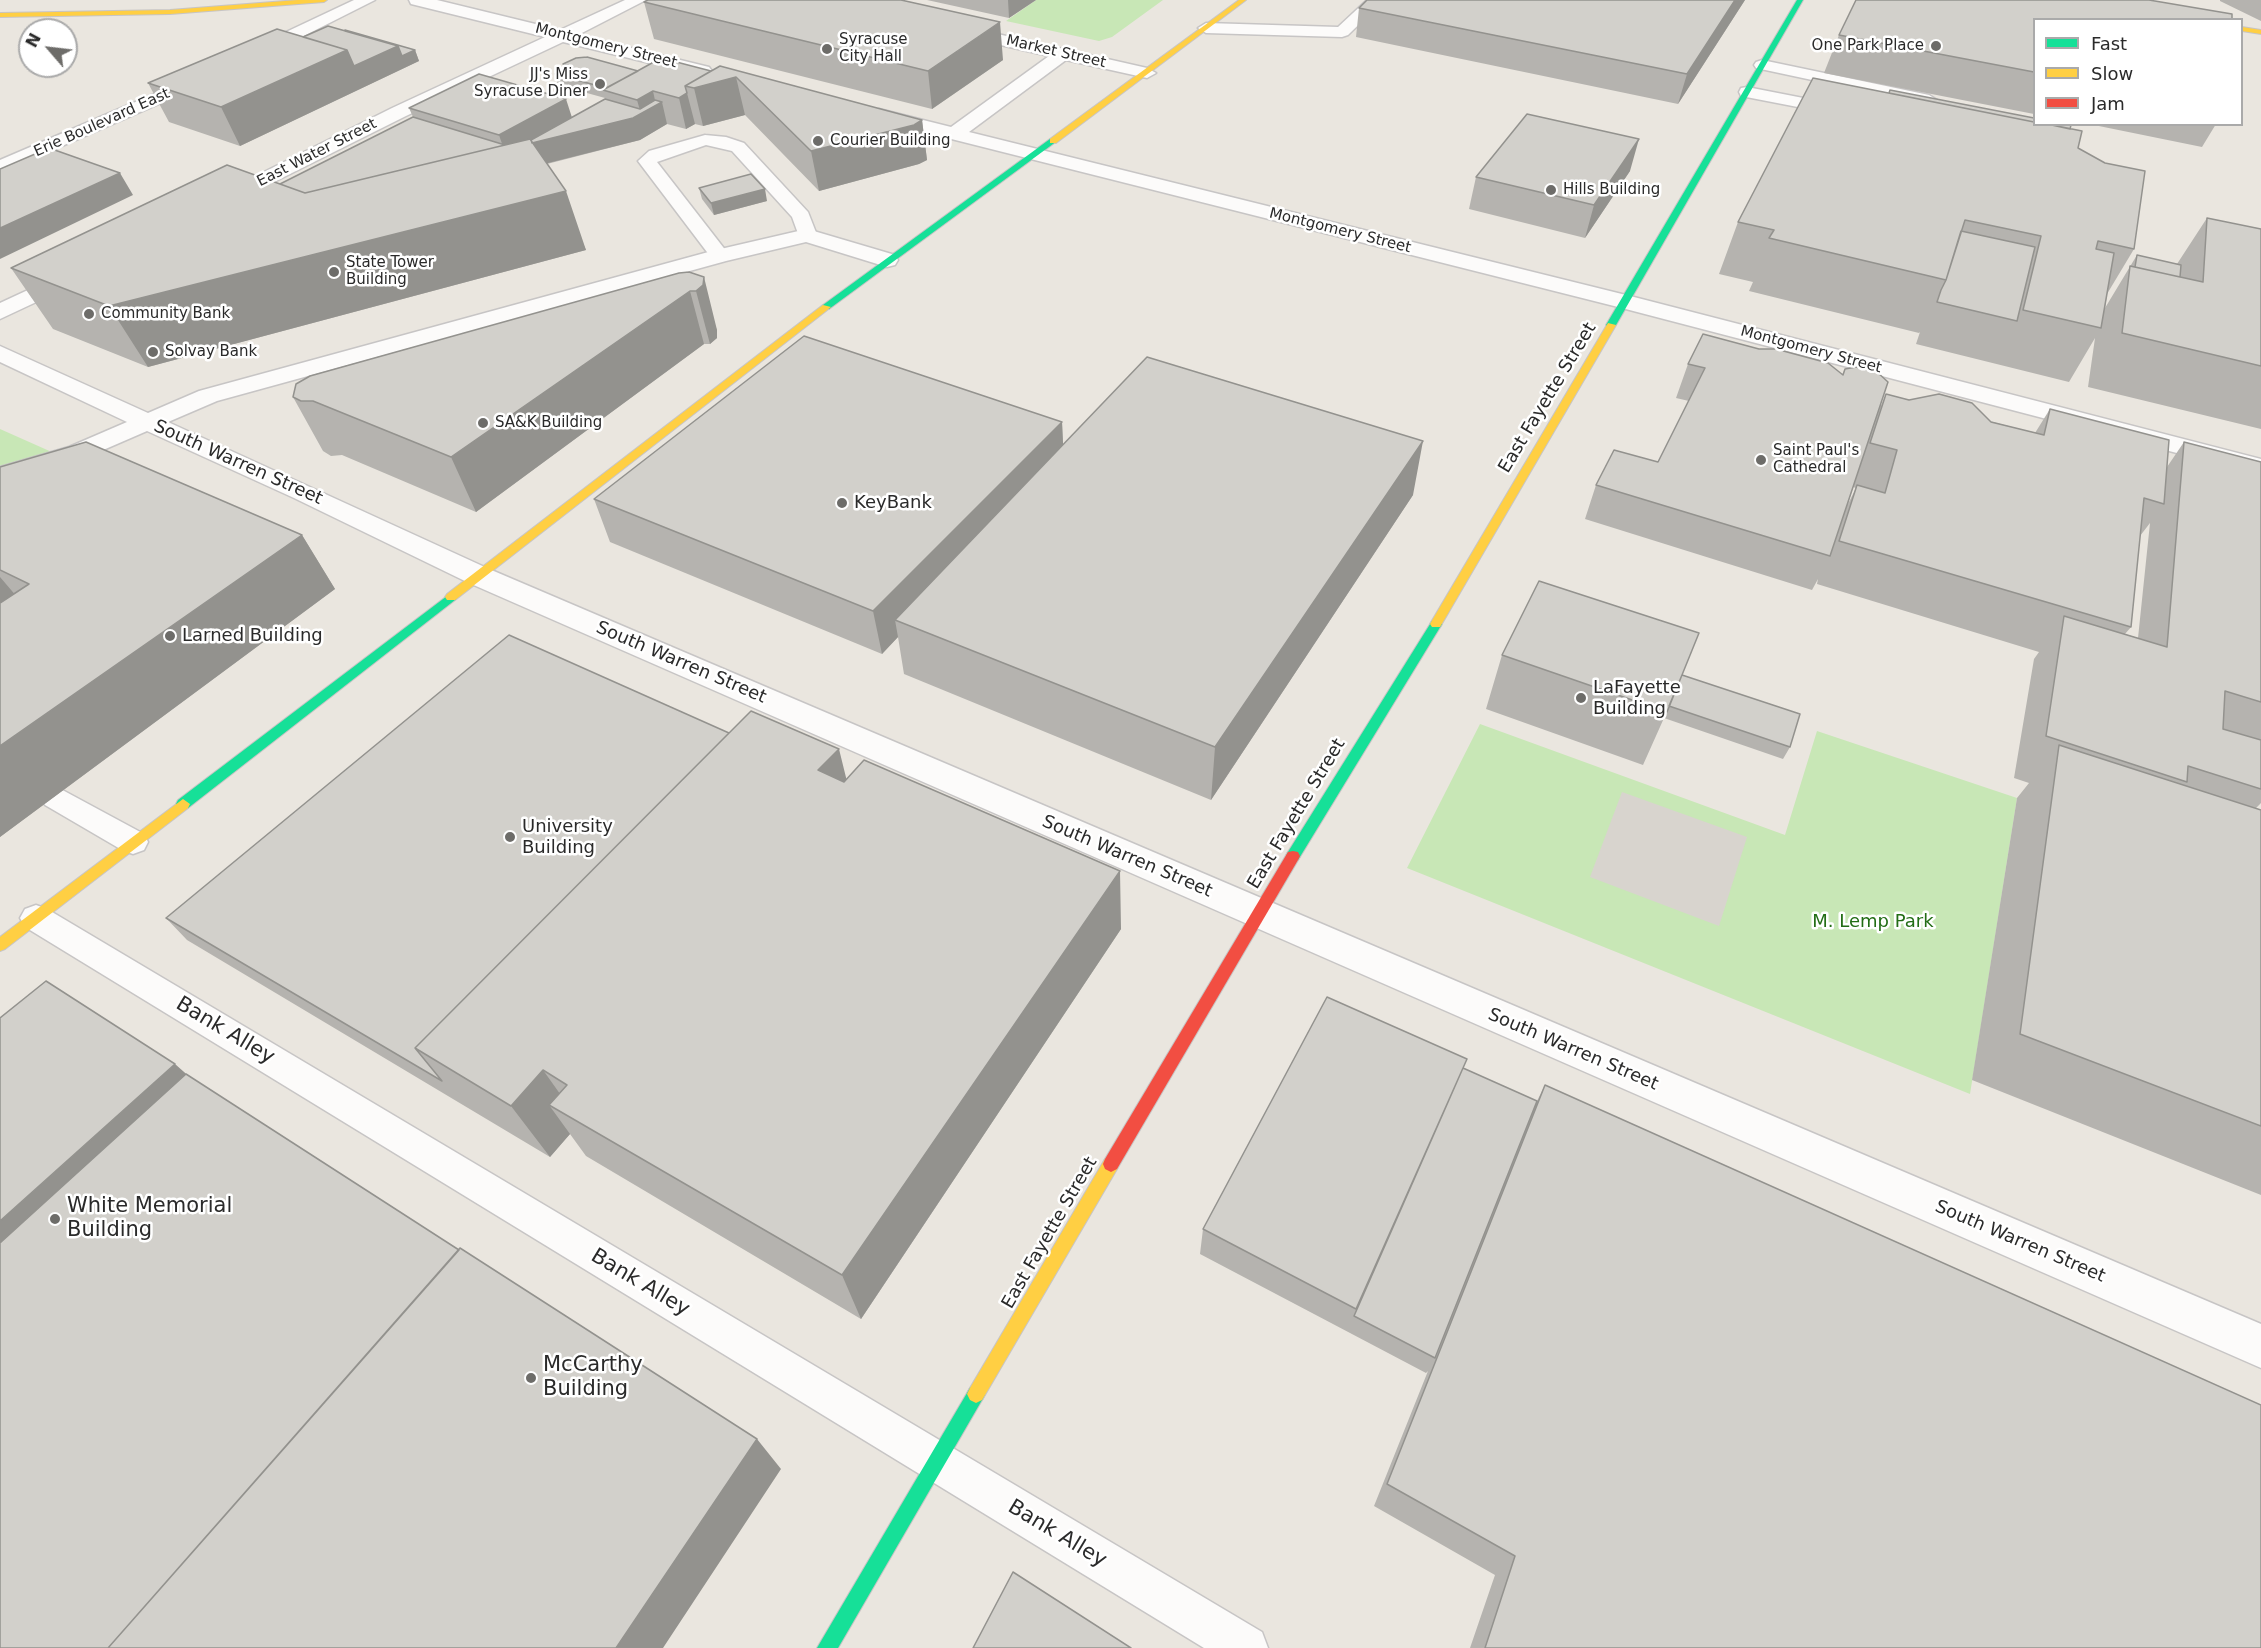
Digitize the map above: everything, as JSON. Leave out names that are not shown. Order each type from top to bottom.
[{"type":"street","points":[[0,15],[170,12],[324,0]]},
{"type":"street","points":[[236,62],[367,0]]},
{"type":"street","name":"Montgomery Street","points":[[417,0],[723,76]]},
{"type":"street","name":"East Water Street","points":[[206,209],[561,35],[638,0]]},
{"type":"street","points":[[0,945],[887,260],[1147,73],[1243,0]]},
{"type":"street","name":"East Fayette Street","points":[[827,1648],[1258,914],[1459,586],[1800,0]]},
{"type":"street","name":"Market Street","points":[[938,26],[1147,73]]},
{"type":"street","points":[[954,134],[1063,54]]},
{"type":"street","name":"Erie Boulevard East","points":[[0,167],[216,71]]},
{"type":"street","name":"Montgomery Street","points":[[862,111],[1626,302],[2261,467]]},
{"type":"street","points":[[0,475],[78,452],[208,396],[720,256],[807,235],[887,260]]},
{"type":"street","points":[[0,312],[93,266]]},
{"type":"street","name":"South Warren Street","points":[[0,353],[303,492],[479,576],[2261,1346]]},
{"type":"lane","points":[[1206,28],[1342,32],[1376,0]]},
{"type":"lane","points":[[1762,65],[1942,103]]},
{"type":"lane","points":[[1747,92],[1859,114]]},
{"type":"lane","points":[[720,256],[650,168],[648,161],[655,155],[705,140],[726,142],[738,147],[801,216],[807,235]]},
{"type":"lane","points":[[55,797],[133,842]]},
{"type":"lane","name":"Bank Alley","points":[[36,918],[1246,1648]]},
{"type":"green space","points":[[1036,0],[1163,0],[1112,37],[1099,41],[1006,21]]},
{"type":"green space","points":[[0,429],[63,457],[0,475]]},
{"type":"green space","name":"M. Lemp Park","points":[[1480,724],[1785,835],[1817,731],[2017,798],[1970,1094],[1407,868]]},
{"type":"shaded area","points":[[1622,792],[1747,837],[1719,926],[1590,877]]},
{"type":"building","points":[[648,0],[901,0],[1000,22],[928,71],[644,2]]},
{"type":"building","points":[[1367,0],[1735,0],[1687,74],[1359,8]]},
{"type":"building","points":[[1856,0],[2149,0],[2232,14],[2232,18],[2033,18],[2033,72],[1839,35]]},
{"type":"building","points":[[328,26],[398,46],[354,66],[347,50],[303,37]]},
{"type":"building","points":[[277,29],[347,50],[221,107],[148,83]]},
{"type":"building","points":[[345,31],[415,50],[402,56],[398,46]]},
{"type":"building","points":[[587,57],[638,71],[606,88],[555,74],[570,66],[563,64],[576,58]]},
{"type":"building","points":[[661,58],[711,71],[685,86],[687,93],[679,98],[653,91],[637,100],[603,90]]},
{"type":"building","points":[[720,66],[922,120],[914,125],[811,151],[736,77],[694,88],[685,86]]},
{"type":"building","points":[[479,74],[566,99],[499,135],[409,108]]},
{"type":"building","points":[[1813,78],[2033,122],[2033,126],[2057,126],[2082,131],[2078,148],[2105,163],[2145,171],[2134,249],[2098,241],[2096,249],[2114,253],[2101,328],[2023,310],[2041,236],[1965,220],[1946,280],[1769,238],[1774,230],[1738,222]]},
{"type":"building","points":[[1890,90],[2033,118],[2033,122],[1889,93]]},
{"type":"building","points":[[605,99],[640,109],[655,100],[662,102],[633,118],[532,143],[531,140]]},
{"type":"building","points":[[1527,114],[1639,139],[1594,205],[1476,177]]},
{"type":"building","points":[[413,117],[505,145],[305,193],[280,184]]},
{"type":"building","points":[[530,139],[566,191],[109,306],[11,268],[227,165],[305,193]]},
{"type":"building","points":[[49,148],[120,173],[0,228],[0,169]]},
{"type":"building","points":[[751,174],[765,189],[711,203],[699,188]]},
{"type":"building","points":[[2207,218],[2261,229],[2261,366],[2122,333],[2130,266],[2203,282]]},
{"type":"building","points":[[1961,231],[2035,247],[2017,321],[1937,302]]},
{"type":"building","points":[[2137,255],[2181,265],[2180,277],[2135,267]]},
{"type":"building","points":[[689,272],[704,277],[703,285],[696,291],[690,291],[451,457],[313,401],[301,401],[293,397],[296,384],[310,376]]},
{"type":"building","name":"Saint Paul's Cathedral","points":[[1703,334],[1759,349],[1776,349],[1828,363],[1843,375],[1845,369],[1856,367],[1877,372],[1888,382],[1830,556],[1596,485],[1614,450],[1658,462],[1705,368],[1688,364]]},
{"type":"building","name":"KeyBank","points":[[804,336],[1062,422],[873,611],[594,499]]},
{"type":"building","points":[[1147,357],[1423,441],[1215,747],[895,620]]},
{"type":"building","points":[[1886,394],[1909,400],[1939,394],[1972,403],[1991,422],[2044,435],[2050,409],[2169,440],[2164,504],[2144,498],[2131,627],[1839,541],[1857,485],[1885,493],[1897,450],[1870,443]]},
{"type":"building","points":[[86,442],[302,535],[0,746],[0,603],[29,584],[0,570],[0,467]]},
{"type":"building","points":[[2184,442],[2261,462],[2261,702],[2225,691],[2223,729],[2261,740],[2261,789],[2188,766],[2187,782],[2046,736],[2064,616],[2167,647]]},
{"type":"building","points":[[1539,581],[1699,633],[1667,712],[1502,655]]},
{"type":"building","name":"University Building","points":[[509,635],[729,733],[415,1048],[442,1081],[166,918]]},
{"type":"building","points":[[1682,675],[1800,714],[1790,747],[1669,706]]},
{"type":"building","points":[[751,711],[839,749],[818,770],[844,782],[864,760],[1120,871],[842,1275],[549,1105],[567,1085],[543,1070],[511,1106],[415,1048]]},
{"type":"building","points":[[2059,745],[2261,810],[2261,1126],[2020,1034]]},
{"type":"building","points":[[46,981],[175,1064],[0,1221],[0,1018]]},
{"type":"building","points":[[1327,997],[1467,1059],[1356,1309],[1203,1229]]},
{"type":"building","points":[[1463,1068],[1537,1101],[1435,1358],[1354,1316]]},
{"type":"building","points":[[186,1074],[459,1250],[108,1648],[0,1648],[0,1243]]},
{"type":"building","points":[[1545,1085],[2261,1405],[2261,1648],[1485,1648],[1515,1556],[1387,1484]]},
{"type":"building","name":"McCarthy Building","points":[[460,1248],[757,1439],[616,1648],[108,1648]]},
{"type":"building","points":[[1013,1572],[1131,1648],[973,1648]]},
{"type":"traffic: fast","points":[[1611,325],[1800,0]]},
{"type":"traffic: fast","points":[[826,307],[1053,141]]},
{"type":"traffic: fast","points":[[183,804],[451,597]]},
{"type":"traffic: fast","points":[[1293,856],[1436,624]]},
{"type":"traffic: fast","points":[[827,1648],[976,1394]]},
{"type":"traffic: slow","points":[[0,15],[170,12],[324,0]]},
{"type":"traffic: slow","points":[[1053,141],[1243,0]]},
{"type":"traffic: slow","points":[[2243,29],[2261,32]]},
{"type":"traffic: slow","points":[[451,597],[826,307]]},
{"type":"traffic: slow","points":[[1436,624],[1611,325]]},
{"type":"traffic: slow","points":[[0,945],[183,804]]},
{"type":"traffic: slow","points":[[976,1394],[1111,1164]]},
{"type":"traffic: jam","points":[[1111,1164],[1293,856]]},
{"type":"place","name":"One Park Place","points":[[1936,46]]},
{"type":"place","name":"Syracuse City Hall","points":[[827,49]]},
{"type":"place","name":"JJ's Miss Syracuse Diner","points":[[600,84]]},
{"type":"place","name":"Courier Building","points":[[818,141]]},
{"type":"place","name":"Hills Building","points":[[1551,190]]},
{"type":"place","name":"State Tower Building","points":[[334,272]]},
{"type":"place","name":"Community Bank","points":[[89,314]]},
{"type":"place","name":"Solvay Bank","points":[[153,352]]},
{"type":"place","name":"SA&K Building","points":[[483,423]]},
{"type":"place","name":"Saint Paul's Cathedral","points":[[1761,460]]},
{"type":"place","name":"KeyBank","points":[[842,503]]},
{"type":"place","name":"Larned Building","points":[[170,636]]},
{"type":"place","name":"LaFayette Building","points":[[1581,698]]},
{"type":"place","name":"University Building","points":[[510,837]]},
{"type":"place","name":"White Memorial Building","points":[[55,1219]]},
{"type":"place","name":"McCarthy Building","points":[[531,1378]]}]
